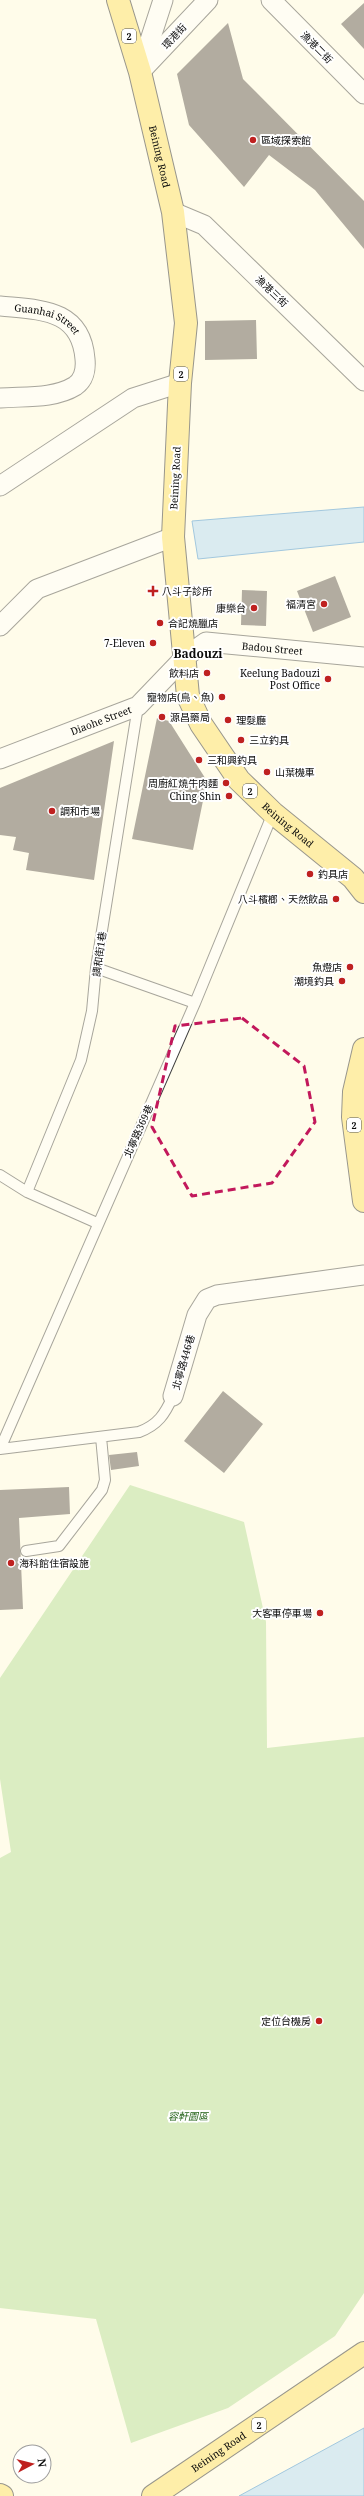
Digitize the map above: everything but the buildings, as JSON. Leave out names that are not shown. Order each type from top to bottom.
[{"type":"main road","name":"Beining Road","points":[[118,0],[140,72],[173,212],[186,323],[180,383],[173,537],[188,696],[201,724],[239,780],[273,813],[353,878],[364,892]]},
{"type":"main road","name":"2","points":[[364,1049],[354,1092],[353,1117],[364,1201]]},
{"type":"main road","name":"Beining Road","points":[[153,2496],[364,2353]]},
{"type":"street","points":[[140,72],[163,0]]},
{"type":"street","name":"環港街","points":[[140,72],[208,0]]},
{"type":"street","name":"漁港二街","points":[[271,0],[364,94]]},
{"type":"street","name":"漁港三街","points":[[173,212],[204,225],[363,378]]},
{"type":"street","name":"Guanhai Street","points":[[0,306],[48,311],[72,324],[80,338],[85,352],[86,366],[83,377],[75,385],[57,394],[0,398]]},
{"type":"street","points":[[0,486],[133,398],[180,383]]},
{"type":"street","points":[[0,626],[36,589],[173,537]]},
{"type":"street","name":"Badou Street","points":[[184,657],[206,642],[364,657]]},
{"type":"street","name":"Diaohe Street","points":[[0,759],[138,706],[184,657]]},
{"type":"street","name":"北寧路446巷","points":[[173,1396],[197,1315],[207,1299],[217,1295],[364,1275]]},
{"type":"lane","name":"調和街1巷","points":[[27,1192],[81,1060],[92,1011],[96,968],[138,706]]},
{"type":"lane","name":"北寧路369巷","points":[[0,1449],[97,1223],[195,1003],[273,813]]},
{"type":"lane","points":[[96,968],[195,1003]]},
{"type":"lane","points":[[0,1175],[27,1192],[97,1223]]},
{"type":"lane","name":"北寧路446巷","points":[[0,1449],[139,1432],[151,1428],[161,1420],[173,1396]]},
{"type":"lane","points":[[26,1551],[59,1546],[98,1497],[105,1480],[100,1437]]},
{"type":"highlighted area","points":[[242,1018],[304,1066],[315,1122],[272,1183],[192,1196],[152,1127],[175,1026]]},
{"type":"green space","name":"容軒園區","points":[[130,1485],[244,1522],[266,1622],[267,1748],[364,1737],[364,2293],[335,2336],[228,2408],[131,2443],[96,2319],[0,2308],[0,1858],[11,1852],[0,1779],[0,1678]]},
{"type":"water","points":[[364,507],[364,542],[198,559],[192,521]]},
{"type":"water","points":[[364,2428],[364,2496],[239,2496]]},
{"type":"place","name":"區域探索館","points":[[253,140]]},
{"type":"place","name":"八斗子診所","points":[[153,591]]},
{"type":"place","name":"福清宮","points":[[324,604]]},
{"type":"place","name":"康樂台","points":[[254,608]]},
{"type":"place","name":"合記燒臘店","points":[[160,623]]},
{"type":"place","name":"7-Eleven","points":[[153,643]]},
{"type":"place","name":"飲料店","points":[[207,673]]},
{"type":"place","name":"Keelung Badouzi Post Office","points":[[328,679]]},
{"type":"place","name":"寵物店(鳥、魚)","points":[[222,697]]},
{"type":"place","name":"源昌藥局","points":[[162,717]]},
{"type":"place","name":"理髮廳","points":[[228,720]]},
{"type":"place","name":"三立釣具","points":[[241,740]]},
{"type":"place","name":"三和興釣具","points":[[199,760]]},
{"type":"place","name":"山葉機車","points":[[267,772]]},
{"type":"place","name":"周廚紅燒牛肉麵","points":[[226,783]]},
{"type":"place","name":"Ching Shin","points":[[229,796]]},
{"type":"place","name":"調和市場","points":[[52,811]]},
{"type":"place","name":"釣具店","points":[[310,874]]},
{"type":"place","name":"八斗檳榔、天然飲品","points":[[336,899]]},
{"type":"place","name":"魚燈店","points":[[350,967]]},
{"type":"place","name":"潮境釣具","points":[[342,981]]},
{"type":"place","name":"海科館住宿設施","points":[[11,1563]]},
{"type":"place","name":"大客車停車場","points":[[320,1613]]},
{"type":"place","name":"定位台機房","points":[[319,2021]]},
{"type":"district","name":"Badouzi","points":[[198,653]]}]
